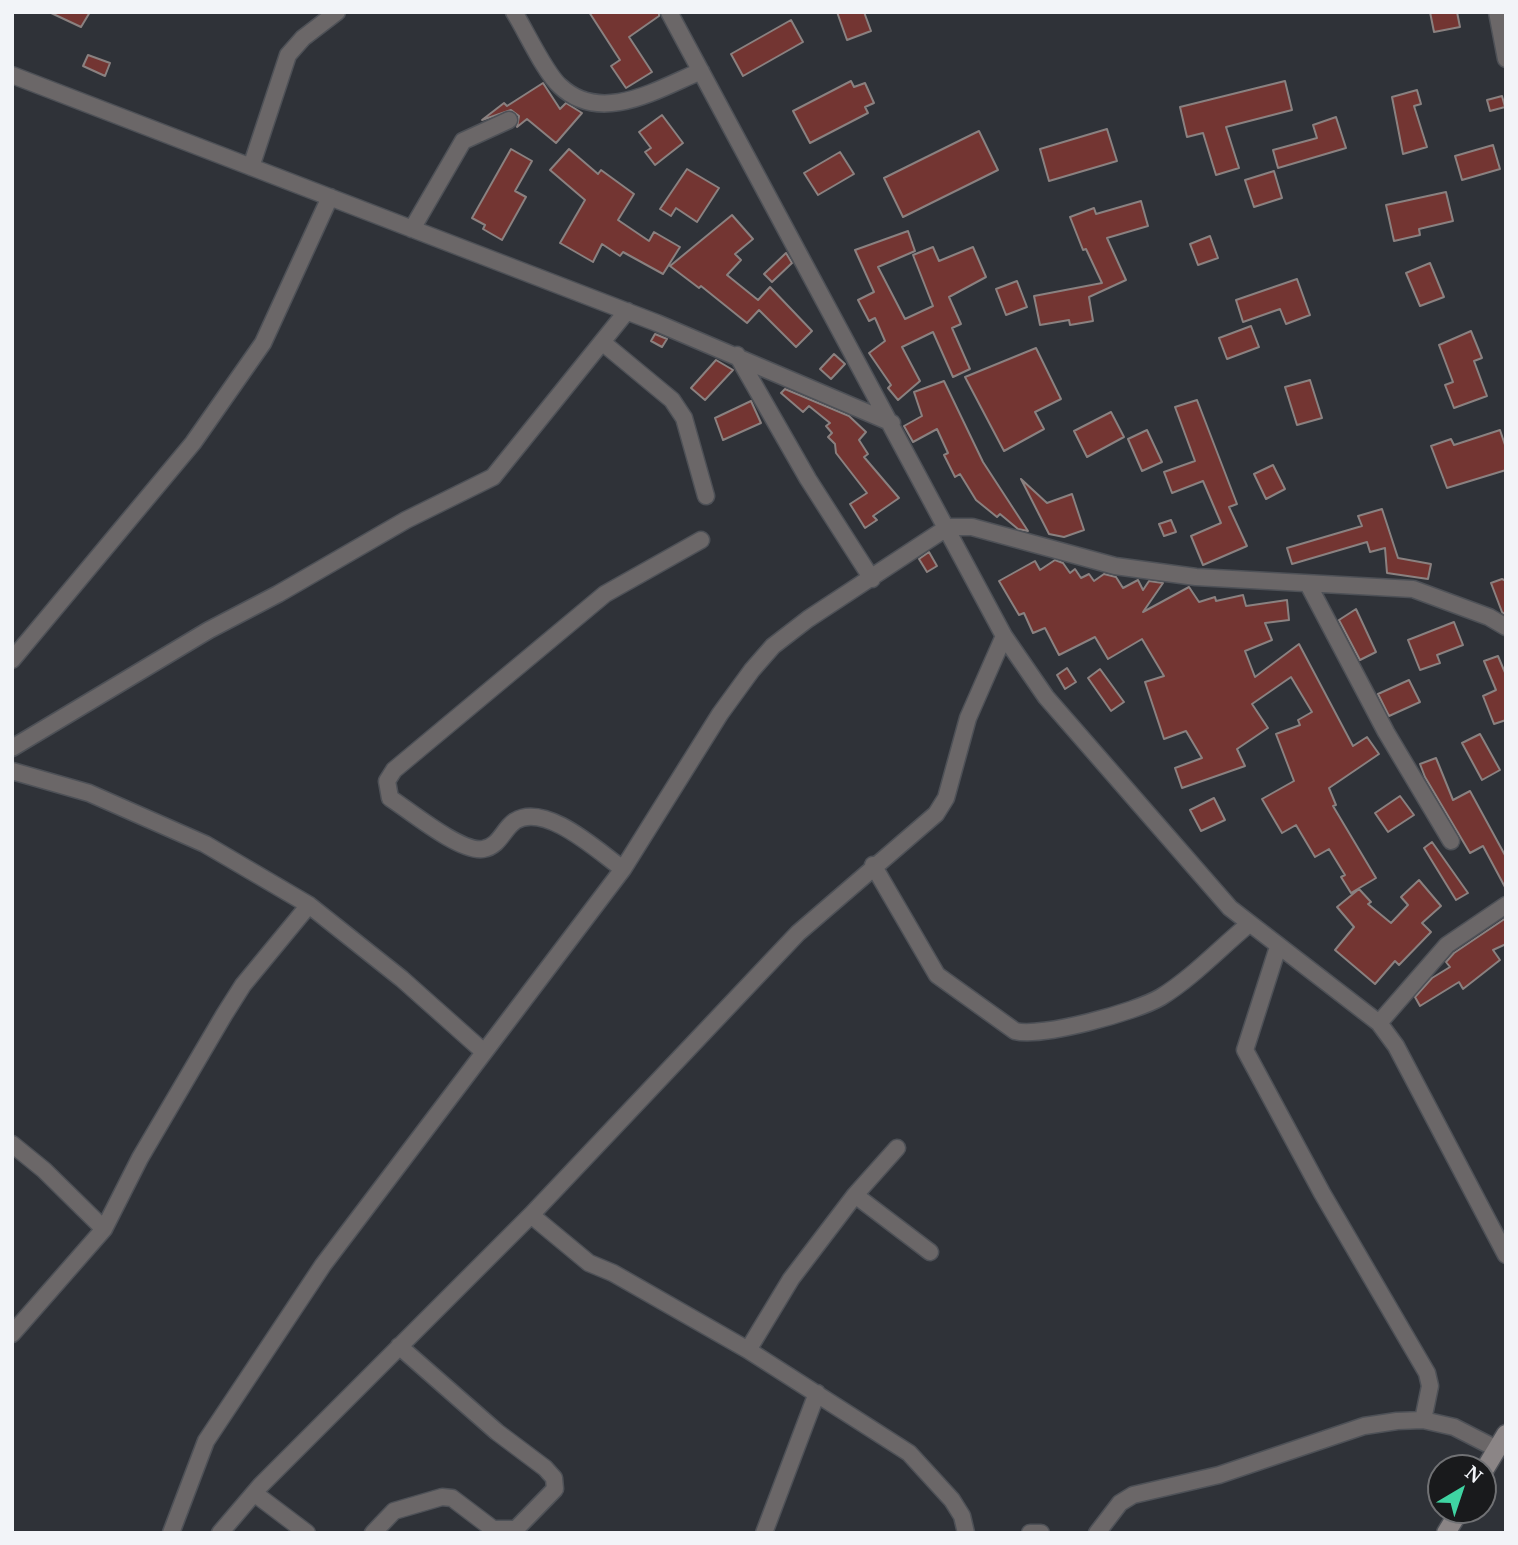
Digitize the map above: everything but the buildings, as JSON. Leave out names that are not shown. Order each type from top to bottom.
[{"type":"street","points":[[251,167],[288,55],[303,38],[337,12]]},
{"type":"street","points":[[514,12],[558,86],[584,101],[622,104],[701,71]]},
{"type":"street","points":[[669,12],[948,527],[1004,636],[1046,697],[1142,811],[1230,908],[1379,1023],[1396,1046],[1506,1255]]},
{"type":"street","points":[[1497,12],[1506,59]]},
{"type":"street","points":[[12,75],[737,355],[892,423]]},
{"type":"street","points":[[412,229],[463,141],[509,120]]},
{"type":"street","points":[[12,660],[192,443],[263,344],[330,197]]},
{"type":"street","points":[[12,748],[209,630],[278,594],[406,520],[493,477],[627,312]]},
{"type":"street","points":[[602,342],[672,400],[684,418],[706,496]]},
{"type":"street","points":[[737,355],[801,467],[872,579]]},
{"type":"street","points":[[170,1533],[206,1441],[323,1265],[622,869],[645,828],[751,670],[774,646],[808,619],[948,527],[972,527],[1115,566],[1196,577],[1413,589],[1489,617],[1506,627]]},
{"type":"street","points":[[622,869],[573,832],[537,816],[513,822],[495,845],[482,850],[464,847],[390,798],[387,781],[394,770],[605,594],[701,540]]},
{"type":"street","points":[[1308,584],[1386,732],[1451,841]]},
{"type":"street","points":[[220,1533],[254,1493],[531,1215],[798,933],[936,814],[946,798],[968,718],[1004,636]]},
{"type":"street","points":[[12,771],[89,793],[205,844],[309,905],[402,979],[484,1052]]},
{"type":"street","points":[[873,866],[937,975],[1015,1031],[1024,1034],[1067,1027],[1162,997],[1249,925]]},
{"type":"street","points":[[12,1334],[104,1229],[141,1158],[224,1015],[243,985],[309,905]]},
{"type":"street","points":[[1379,1023],[1447,945],[1506,905]]},
{"type":"street","points":[[1278,947],[1245,1049],[1322,1193],[1427,1373],[1430,1386],[1423,1420]]},
{"type":"street","points":[[12,1144],[44,1170],[104,1229]]},
{"type":"street","points":[[748,1350],[790,1279],[855,1195],[897,1148]]},
{"type":"street","points":[[855,1195],[930,1252]]},
{"type":"street","points":[[531,1215],[589,1263],[613,1273],[748,1350],[909,1453],[952,1500],[962,1516],[966,1533]]},
{"type":"street","points":[[373,1533],[394,1511],[442,1497],[452,1498],[494,1529],[516,1529],[555,1489],[554,1478],[545,1468],[497,1432],[399,1346]]},
{"type":"street","points":[[764,1533],[817,1393]]},
{"type":"street","points":[[1097,1533],[1120,1503],[1133,1495],[1219,1475],[1364,1426],[1423,1420],[1502,1442]]},
{"type":"street","points":[[254,1493],[307,1533]]},
{"type":"street","points":[[1030,1533],[1041,1533]]}]
